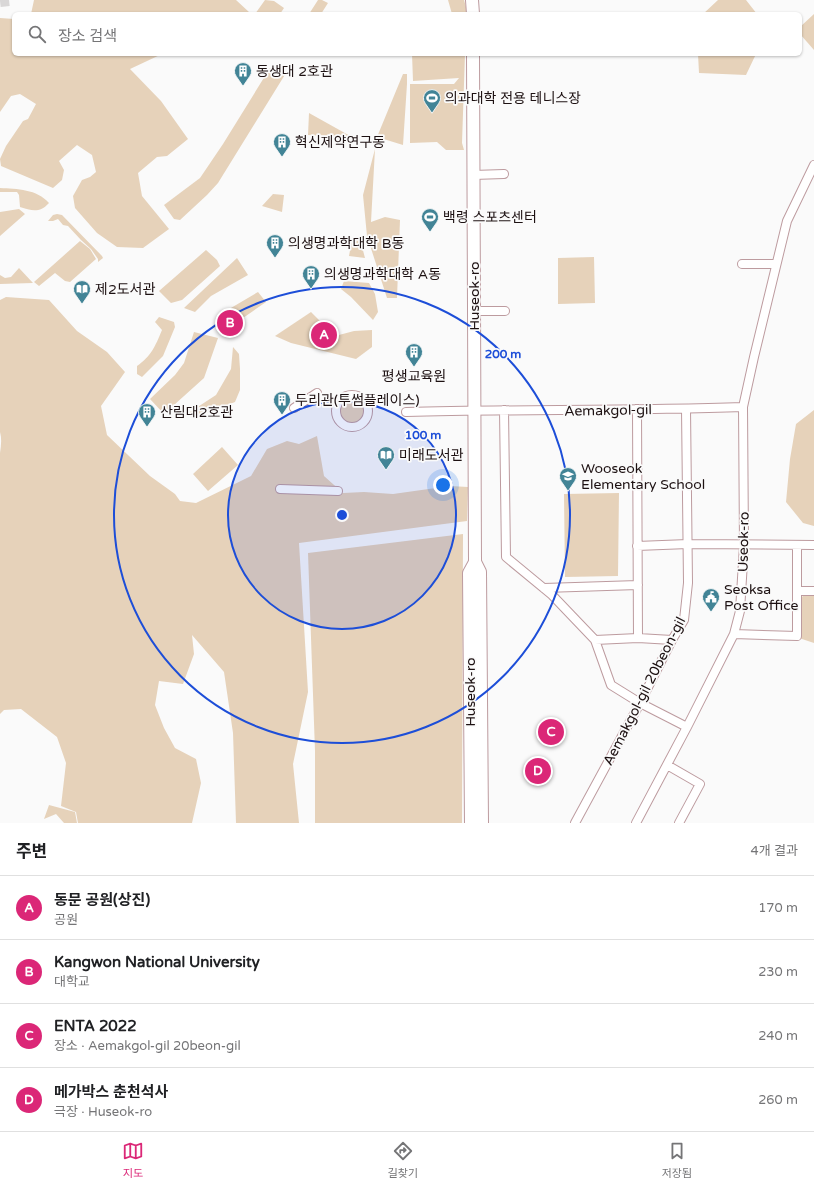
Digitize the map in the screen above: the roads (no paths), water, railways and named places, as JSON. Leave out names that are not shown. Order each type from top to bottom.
[{"type":"street","points":[[472,0],[473,12]]},
{"type":"street","name":"Huseok-ro","points":[[473,56],[475,562],[480,572],[482,823]]},
{"type":"street","name":"Useok-ro","points":[[636,823],[734,634],[740,611],[744,544],[743,407],[787,221],[814,165]]},
{"type":"street","points":[[473,175],[504,174]]},
{"type":"street","points":[[742,264],[776,264]]},
{"type":"street","points":[[474,311],[505,311]]},
{"type":"street","points":[[294,408],[318,393]]},
{"type":"street","points":[[356,395],[366,403],[368,413],[363,423],[358,426],[347,427],[338,420],[336,409],[337,404],[345,396],[356,395]]},
{"type":"street","name":"Aemakgol-gil","points":[[406,412],[743,407]]},
{"type":"street","points":[[637,409],[638,638]]},
{"type":"street","name":"Aemakgol-gil 20beon-gil","points":[[575,823],[684,620],[688,583],[686,409]]},
{"type":"street","points":[[504,410],[506,557],[552,595],[595,640],[612,684],[640,703],[687,727]]},
{"type":"street","points":[[280,489],[338,491]]},
{"type":"street","points":[[637,546],[688,544],[814,544]]},
{"type":"street","points":[[734,634],[797,636],[797,545]]},
{"type":"street","name":"Huseok-ro","points":[[471,823],[469,573],[475,562]]},
{"type":"street","points":[[544,588],[638,585]]},
{"type":"street","points":[[798,591],[814,591]]},
{"type":"street","points":[[595,640],[638,638],[672,640]]},
{"type":"street","points":[[667,765],[700,784],[679,823]]},
{"type":"tunnel","points":[[0,1],[9,0]]},
{"type":"place","name":"동생대 2호관","points":[[243,86]]},
{"type":"place","name":"의과대학 전용 테니스장","points":[[432,113]]},
{"type":"place","name":"혁신제약연구동","points":[[282,157]]},
{"type":"place","name":"백령 스포츠센터","points":[[430,232]]},
{"type":"place","name":"의생명과학대학 B동","points":[[275,258]]},
{"type":"place","name":"의생명과학대학 A동","points":[[311,289]]},
{"type":"place","name":"제2도서관","points":[[82,304]]},
{"type":"place","name":"Kangwon National University","points":[[230,323]]},
{"type":"place","name":"동문 공원(상진)","points":[[324,335]]},
{"type":"place","name":"평생교육원","points":[[414,367]]},
{"type":"place","name":"두리관(투썸플레이스)","points":[[282,415]]},
{"type":"place","name":"산림대2호관","points":[[147,427]]},
{"type":"place","name":"미래도서관","points":[[386,470]]},
{"type":"place","name":"Wooseok Elementary School","points":[[568,491]]},
{"type":"place","name":"Seoksa Post Office","points":[[711,612]]},
{"type":"place","name":"ENTA 2022","points":[[551,732]]},
{"type":"place","name":"메가박스 춘천석사","points":[[538,771]]}]
